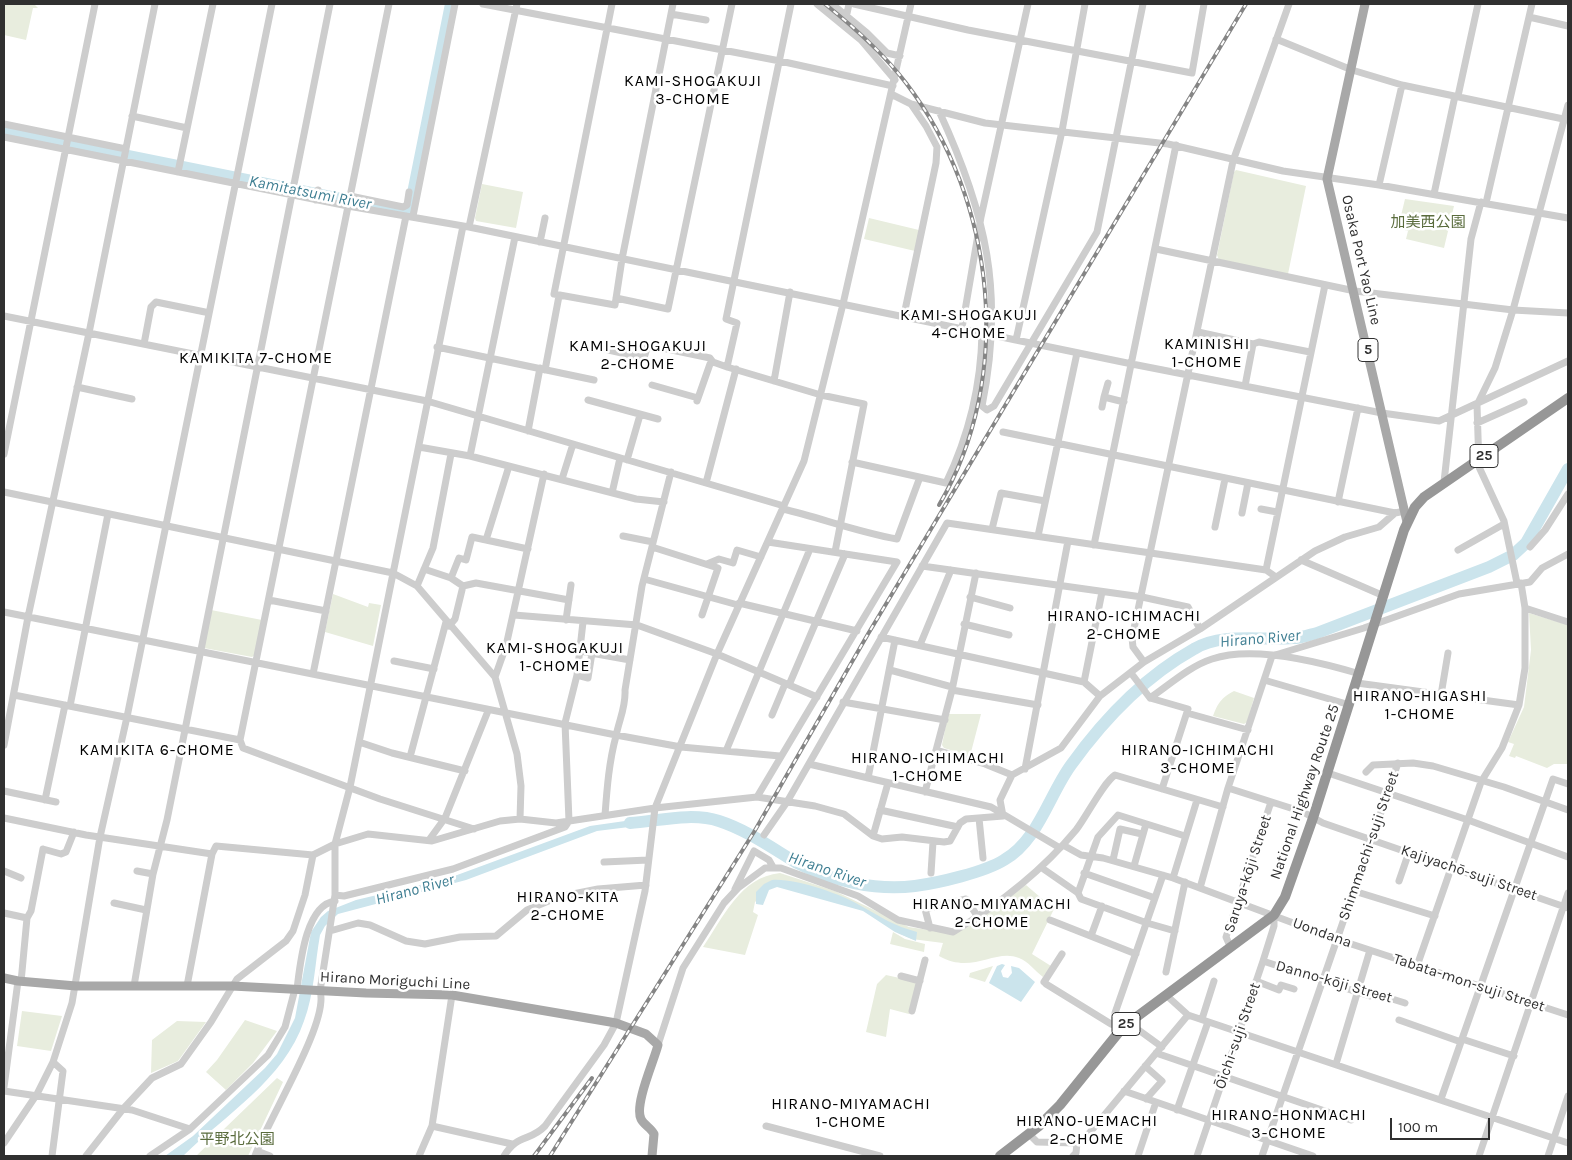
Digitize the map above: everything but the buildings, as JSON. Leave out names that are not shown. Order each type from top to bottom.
[{"type":"highway","name":"National Highway Route 25","points":[[1000,1156],[1029,1134],[1060,1105],[1123,1026],[1274,915],[1284,898],[1313,818],[1407,522],[1415,507],[1444,482],[1568,398]]},
{"type":"main road","name":"Osaka Port Yao Line","points":[[1365,4],[1327,179],[1355,291],[1407,522]]},
{"type":"main road","name":"Hirano Moriguchi Line","points":[[4,978],[19,982],[76,986],[232,986],[452,995],[616,1023],[646,1034],[658,1045]]},
{"type":"main road","points":[[652,1156],[654,1134],[642,1121],[640,1112],[647,1078],[658,1045]]},
{"type":"street","points":[[4,454],[95,4]]},
{"type":"street","points":[[4,746],[28,617],[89,333],[155,4]]},
{"type":"street","points":[[178,172],[213,4]]},
{"type":"street","points":[[4,1143],[36,1094],[53,1062],[68,1020],[76,986],[100,837],[143,640],[272,4]]},
{"type":"street","points":[[134,986],[153,874],[161,846],[330,4]]},
{"type":"street","points":[[389,4],[240,740],[242,748],[408,809],[445,818],[474,829]]},
{"type":"street","points":[[313,674],[370,390],[455,4]]},
{"type":"street","points":[[483,4],[516,8],[607,28],[894,83]]},
{"type":"street","points":[[612,4],[554,294],[615,305],[622,259],[673,4]]},
{"type":"street","points":[[616,298],[668,309],[678,270],[732,4]]},
{"type":"street","points":[[817,4],[861,40],[894,83]]},
{"type":"street","points":[[832,4],[867,33],[887,54],[900,56]]},
{"type":"street","points":[[844,26],[849,4]]},
{"type":"street","points":[[854,4],[909,15],[968,30],[1192,73],[1204,4]]},
{"type":"street","points":[[504,1156],[512,1144],[541,1131],[604,1045],[616,1023],[646,885],[654,810],[717,654],[804,461],[844,304],[911,4]]},
{"type":"street","points":[[962,328],[980,217],[1028,4]]},
{"type":"street","points":[[1016,340],[1062,132],[1086,4]]},
{"type":"street","points":[[939,111],[962,160],[980,217],[991,282],[992,335],[989,372],[982,406],[988,410],[994,406],[1097,232],[1110,178],[1116,137],[1143,4]]},
{"type":"street","points":[[1144,662],[1133,647],[1132,638],[1233,161],[1289,4]]},
{"type":"street","points":[[1434,194],[1478,4]]},
{"type":"street","points":[[1444,482],[1471,239],[1508,108],[1532,4]]},
{"type":"street","points":[[727,366],[737,323],[726,319],[780,61],[789,5]]},
{"type":"street","points":[[270,1156],[256,1154],[313,1032],[322,997],[317,990],[331,929],[335,900],[334,844],[350,788],[419,447],[437,347],[516,8]]},
{"type":"street","points":[[671,14],[706,20]]},
{"type":"street","points":[[1529,17],[1568,26]]},
{"type":"street","points":[[1276,39],[1352,70],[1402,85],[1567,120]]},
{"type":"street","points":[[1379,185],[1402,85]]},
{"type":"street","points":[[891,94],[911,104],[985,123],[1176,145],[1233,161],[1327,179],[1379,185],[1538,211],[1568,218]]},
{"type":"street","points":[[904,316],[936,163],[937,147],[911,104]]},
{"type":"street","points":[[1417,966],[1481,782],[1502,748],[1519,704],[1525,668],[1525,608],[1512,565],[1504,524],[1479,467],[1477,405],[1495,368],[1513,310],[1538,211],[1567,120],[1568,105]]},
{"type":"street","points":[[132,116],[187,128]]},
{"type":"street","points":[[4,124],[126,150]]},
{"type":"street","points":[[4,137],[178,172],[237,180],[398,210],[409,216],[790,292],[1077,353],[1382,413],[1439,422],[1477,405],[1514,384],[1568,361]]},
{"type":"street","points":[[1094,546],[1176,145]]},
{"type":"street","points":[[398,210],[407,205],[409,192]]},
{"type":"street","points":[[540,242],[545,218]]},
{"type":"street","points":[[470,456],[515,237]]},
{"type":"street","points":[[1156,249],[1355,291],[1463,302],[1513,310],[1568,313]]},
{"type":"street","points":[[1266,570],[1300,397],[1325,285]]},
{"type":"street","points":[[774,381],[790,292]]},
{"type":"street","points":[[528,431],[559,296]]},
{"type":"street","points":[[144,344],[151,307],[156,302],[205,312]]},
{"type":"street","points":[[4,316],[427,401],[706,482],[862,532],[897,539],[920,477]]},
{"type":"street","points":[[1198,332],[1253,344],[1259,342],[1310,352]]},
{"type":"street","points":[[852,462],[946,483],[960,455],[976,394],[982,359],[982,333]]},
{"type":"street","points":[[1245,386],[1253,344]]},
{"type":"street","points":[[604,349],[644,358],[648,345],[710,358],[713,362],[774,381],[821,395],[864,404],[835,552]]},
{"type":"street","points":[[437,347],[594,380]]},
{"type":"street","points":[[1038,536],[1077,353]]},
{"type":"street","points":[[652,385],[697,400],[710,364],[713,362]]},
{"type":"street","points":[[706,482],[736,369]]},
{"type":"street","points":[[1102,407],[1108,382]]},
{"type":"street","points":[[77,387],[132,399]]},
{"type":"street","points":[[1104,397],[1124,402]]},
{"type":"street","points":[[588,400],[658,419]]},
{"type":"street","points":[[1477,422],[1524,402]]},
{"type":"street","points":[[1338,502],[1358,408]]},
{"type":"street","points":[[612,493],[640,415]]},
{"type":"street","points":[[1003,432],[1338,502],[1395,513],[1405,511]]},
{"type":"street","points":[[562,479],[573,444]]},
{"type":"street","points":[[419,447],[470,456],[636,499],[664,502]]},
{"type":"street","points":[[417,586],[433,548],[451,454]]},
{"type":"street","points":[[486,540],[509,466]]},
{"type":"street","points":[[605,815],[608,777],[616,735],[626,703],[625,690],[644,579],[671,472]]},
{"type":"street","points":[[495,677],[514,615],[544,474]]},
{"type":"street","points":[[1215,527],[1225,478]]},
{"type":"street","points":[[1242,513],[1248,483]]},
{"type":"street","points":[[4,492],[393,573],[417,586],[495,677],[517,754],[521,786],[520,819]]},
{"type":"street","points":[[992,529],[1001,493],[1045,502]]},
{"type":"street","points":[[1530,547],[1546,530],[1568,494]]},
{"type":"street","points":[[1260,509],[1277,512]]},
{"type":"street","points":[[936,750],[1012,774],[1025,769],[1061,748],[1100,696],[1132,674],[1144,662],[1200,629],[1315,551],[1345,537],[1379,527],[1395,513]]},
{"type":"street","points":[[45,800],[86,628],[108,514]]},
{"type":"street","points":[[764,835],[787,802],[947,523],[1266,570],[1276,577]]},
{"type":"street","points":[[1458,550],[1504,524]]},
{"type":"street","points":[[623,536],[718,568],[702,615]]},
{"type":"street","points":[[451,578],[459,558],[466,560],[472,537],[528,549]]},
{"type":"street","points":[[1025,769],[1068,541]]},
{"type":"street","points":[[756,797],[897,562],[768,542]]},
{"type":"street","points":[[726,751],[810,549]]},
{"type":"street","points":[[707,564],[719,559],[733,563],[737,550],[761,557]]},
{"type":"street","points":[[772,715],[845,554]]},
{"type":"street","points":[[1272,656],[1376,624],[1459,594],[1530,582],[1542,568],[1568,554]]},
{"type":"street","points":[[1301,560],[1384,596]]},
{"type":"street","points":[[922,566],[1060,587],[1142,597],[1188,607],[1200,629]]},
{"type":"street","points":[[424,569],[451,578],[463,586],[476,583],[569,600]]},
{"type":"street","points":[[920,645],[952,570]]},
{"type":"street","points":[[925,792],[945,720],[976,573]]},
{"type":"street","points":[[644,579],[708,597],[816,620],[857,631]]},
{"type":"street","points":[[566,620],[571,585]]},
{"type":"street","points":[[410,756],[448,624],[455,619],[463,586]]},
{"type":"street","points":[[1084,682],[1102,592]]},
{"type":"street","points":[[970,597],[1010,608]]},
{"type":"street","points":[[269,600],[326,611]]},
{"type":"street","points":[[1525,608],[1568,622]]},
{"type":"street","points":[[4,612],[488,711],[616,735],[681,747],[780,756]]},
{"type":"street","points":[[514,615],[637,625],[717,654],[817,697]]},
{"type":"street","points":[[150,1156],[190,1129],[255,1069],[278,1042],[297,989],[307,931],[324,906],[344,896],[410,878],[453,869],[565,827],[569,821],[565,724],[577,675],[583,622]]},
{"type":"street","points":[[964,624],[1009,635]]},
{"type":"street","points":[[881,637],[1084,682],[1100,696]]},
{"type":"street","points":[[868,778],[895,640]]},
{"type":"street","points":[[580,651],[630,660]]},
{"type":"street","points":[[577,675],[588,678],[592,653]]},
{"type":"street","points":[[1441,694],[1448,654]]},
{"type":"street","points":[[1150,698],[1212,658],[1240,655],[1272,656],[1319,663],[1358,678],[1441,694],[1519,704]]},
{"type":"street","points":[[1200,888],[1222,807],[1272,656]]},
{"type":"street","points":[[394,661],[434,669]]},
{"type":"street","points":[[890,670],[952,688],[1038,704]]},
{"type":"street","points":[[1132,674],[1150,698],[1188,709],[1162,789]]},
{"type":"street","points":[[1264,680],[1350,705]]},
{"type":"street","points":[[14,695],[240,740]]},
{"type":"street","points":[[843,702],[945,720]]},
{"type":"street","points":[[429,840],[445,818],[488,711]]},
{"type":"street","points":[[1187,713],[1248,730]]},
{"type":"street","points":[[359,742],[392,753],[465,771]]},
{"type":"street","points":[[1366,772],[1373,765],[1413,763],[1433,766],[1568,810]]},
{"type":"street","name":"Uondana","points":[[809,764],[991,807],[1038,836],[1081,855],[1113,860],[1173,878],[1370,950]]},
{"type":"street","name":"Shimmachi-suji Street","points":[[1262,1156],[1398,764]]},
{"type":"street","points":[[1328,773],[1568,856]]},
{"type":"street","points":[[187,986],[212,854],[216,846],[313,855],[334,844],[368,834],[429,840],[500,822],[520,819],[556,823],[605,815],[756,797],[815,806],[844,814],[873,836],[882,839],[902,837],[932,842],[950,841],[960,823],[966,819],[1003,816],[1000,800],[1012,774]]},
{"type":"street","points":[[658,1045],[683,968],[724,903],[765,868],[773,867],[858,896],[898,920],[953,932],[978,917],[1042,868],[1088,816],[1115,775],[1222,807]]},
{"type":"street","points":[[1441,1099],[1512,889],[1553,779],[1568,784]]},
{"type":"street","points":[[873,836],[888,783]]},
{"type":"street","name":"Kajiyachō-suji Street","points":[[1228,788],[1303,812],[1313,818],[1371,839],[1566,907]]},
{"type":"street","points":[[4,791],[56,802]]},
{"type":"street","points":[[1173,878],[1197,800]]},
{"type":"street","name":"Saruya-kōji Street","points":[[1230,946],[1226,936],[1271,802]]},
{"type":"street","points":[[880,810],[958,827]]},
{"type":"street","points":[[1078,893],[1089,857],[1098,838],[1118,815],[1185,836]]},
{"type":"street","points":[[4,818],[100,837],[212,854]]},
{"type":"street","points":[[979,818],[983,858]]},
{"type":"street","points":[[1134,866],[1146,824]]},
{"type":"street","points":[[1113,860],[1120,829],[1142,834]]},
{"type":"street","points":[[4,1087],[27,918],[31,911],[43,849],[61,854],[66,852],[74,832]]},
{"type":"street","points":[[931,874],[932,842]]},
{"type":"street","points":[[733,894],[754,851],[769,860],[773,867]]},
{"type":"street","points":[[1399,881],[1409,852]]},
{"type":"street","points":[[86,1156],[123,1109],[152,1078],[182,1064],[211,1022],[232,986],[243,973],[286,941],[293,931],[306,895],[313,855]]},
{"type":"street","points":[[604,862],[648,860]]},
{"type":"street","points":[[1042,868],[1078,893],[1081,899],[1175,931]]},
{"type":"street","points":[[4,871],[21,878]]},
{"type":"street","points":[[137,871],[153,874]]},
{"type":"street","points":[[1084,873],[1155,898]]},
{"type":"street","points":[[1123,1026],[1114,1019],[1163,875]]},
{"type":"street","points":[[1166,972],[1185,882]]},
{"type":"street","points":[[331,929],[358,923],[370,925],[406,942],[425,944],[460,937],[496,936],[528,910],[550,900],[577,892],[646,885]]},
{"type":"street","points":[[1354,891],[1435,916]]},
{"type":"street","points":[[1479,1156],[1566,907],[1568,893]]},
{"type":"street","points":[[930,928],[925,909],[966,899],[978,917]]},
{"type":"street","points":[[114,904],[146,910]]},
{"type":"street","points":[[1091,936],[1102,906]]},
{"type":"street","points":[[4,914],[27,918]]},
{"type":"street","name":"Ōichi-suji Street","points":[[1197,1156],[1263,961],[1274,926],[1274,915]]},
{"type":"street","points":[[1050,920],[1136,954]]},
{"type":"street","points":[[1336,1064],[1370,950]]},
{"type":"street","name":"Tabata-mon-suji Street","points":[[1370,950],[1568,1015]]},
{"type":"street","points":[[1062,954],[1045,983],[1111,1024],[1140,1031],[1162,1046]]},
{"type":"street","points":[[912,1011],[925,960]]},
{"type":"street","name":"Danno-kōji Street","points":[[1263,961],[1370,996],[1373,994],[1405,1003]]},
{"type":"street","points":[[901,976],[920,981]]},
{"type":"street","points":[[1177,1110],[1193,1065],[1214,981]]},
{"type":"street","points":[[1256,981],[1279,990],[1282,985],[1294,989]]},
{"type":"street","points":[[420,1156],[432,1126],[452,995]]},
{"type":"street","points":[[1166,995],[1188,1015],[1568,1143]]},
{"type":"street","points":[[1029,1134],[1037,1142],[1077,1143],[1086,1137],[1188,1015]]},
{"type":"street","points":[[1399,1020],[1461,1041],[1514,1056]]},
{"type":"street","points":[[1156,1053],[1351,1120]]},
{"type":"street","points":[[52,1156],[63,1071],[53,1062]]},
{"type":"street","points":[[1145,1066],[1162,1081],[1146,1099]]},
{"type":"street","points":[[4,1090],[123,1109],[190,1129]]},
{"type":"street","points":[[1124,1091],[1209,1122],[1313,1156]]},
{"type":"street","points":[[1548,1156],[1568,1096]]},
{"type":"street","points":[[1138,1156],[1156,1102]]},
{"type":"street","points":[[432,1126],[512,1144]]},
{"type":"street","points":[[766,1126],[879,1156]]},
{"type":"street","points":[[1073,1156],[1076,1153],[1077,1143]]},
{"type":"green space","points":[[4,4],[34,4],[38,8],[33,8],[26,40],[4,35]]},
{"type":"green space","points":[[1236,170],[1306,186],[1288,274],[1219,260],[1217,255],[1234,172]]},
{"type":"green space","points":[[482,184],[523,192],[516,228],[476,221]]},
{"type":"green space","name":"加美西公園","points":[[1405,199],[1454,206],[1444,248],[1406,239],[1408,231],[1398,228]]},
{"type":"green space","points":[[869,218],[919,230],[915,251],[864,239]]},
{"type":"green space","points":[[333,594],[368,607],[369,603],[381,605],[373,646],[325,632]]},
{"type":"green space","points":[[211,610],[262,620],[255,655],[252,657],[204,648]]},
{"type":"green space","points":[[1529,613],[1568,625],[1568,764],[1554,764],[1547,768],[1516,756],[1515,758],[1509,756],[1514,744],[1508,742],[1524,707],[1531,650]]},
{"type":"green space","points":[[1234,691],[1254,698],[1247,722],[1244,724],[1213,716],[1220,701]]},
{"type":"green space","points":[[948,714],[981,714],[970,756],[944,748],[942,745]]},
{"type":"green space","points":[[780,873],[835,891],[909,927],[955,934],[975,923],[1026,885],[1054,909],[1032,954],[1051,966],[1043,977],[1025,961],[1010,956],[962,963],[951,961],[939,956],[943,943],[912,939],[898,933],[866,911],[777,886],[769,889],[755,902],[753,912],[758,915],[745,955],[703,947],[726,912],[743,891],[754,882],[766,876]]},
{"type":"green space","points":[[893,932],[905,939],[925,944],[924,952],[890,944]]},
{"type":"green space","points":[[993,966],[985,982],[969,977],[970,973]]},
{"type":"green space","points":[[886,975],[918,982],[909,1014],[890,1009],[886,1037],[866,1032],[877,984]]},
{"type":"green space","points":[[22,1011],[62,1016],[51,1051],[17,1046]]},
{"type":"green space","points":[[245,1020],[277,1031],[253,1063],[226,1090],[206,1072],[217,1060]]},
{"type":"green space","points":[[177,1021],[206,1022],[178,1061],[151,1073],[152,1040]]},
{"type":"green space","name":"平野北公園","points":[[277,1078],[283,1082],[248,1156],[196,1156]]},
{"type":"water","points":[[646,818],[645,825],[597,831],[466,880],[338,914],[325,926],[320,935],[307,1011],[295,1042],[283,1061],[252,1095],[183,1156],[165,1156],[193,1136],[265,1068],[277,1054],[295,1018],[311,932],[321,917],[328,911],[356,900],[449,878],[590,826]]},
{"type":"water","points":[[772,880],[805,884],[852,901],[894,924],[917,932],[916,941],[895,932],[863,911],[777,887],[769,890],[763,905],[756,904],[756,892],[764,884]]},
{"type":"water","points":[[1005,965],[1001,971],[1003,977],[1008,978],[1012,973],[1011,966],[1019,968],[1035,982],[1021,1002],[989,983],[997,966]]},
{"type":"waterway","name":"Kamitatsumi River","points":[[4,131],[405,212],[410,208],[451,4]]},
{"type":"waterway","name":"Hirano River","points":[[630,823],[686,817],[709,818],[749,834],[797,863],[825,875],[839,880],[870,886],[915,886],[948,880],[985,869],[1016,852],[1026,841],[1042,817],[1063,777],[1097,731],[1126,700],[1158,672],[1205,644],[1242,638],[1296,638],[1317,633],[1489,567],[1513,555],[1526,543],[1568,469]]},
{"type":"railway","points":[[825,4],[868,41],[906,83],[936,129],[960,180],[976,234],[985,290],[986,346],[979,402],[963,455],[939,505]]},
{"type":"railway","points":[[550,1156],[754,832],[868,634],[1246,4]]},
{"type":"railway","points":[[534,1156],[592,1078]]},
{"type":"district","name":"KAMI-SHOGAKUJI 3-CHOME","points":[[693,90]]},
{"type":"district","name":"KAMI-SHOGAKUJI 4-CHOME","points":[[969,324]]},
{"type":"district","name":"KAMINISHI 1-CHOME","points":[[1207,353]]},
{"type":"district","name":"KAMI-SHOGAKUJI 2-CHOME","points":[[638,355]]},
{"type":"district","name":"KAMIKITA 7-CHOME","points":[[256,358]]},
{"type":"district","name":"HIRANO-ICHIMACHI 2-CHOME","points":[[1124,625]]},
{"type":"district","name":"KAMI-SHOGAKUJI 1-CHOME","points":[[555,657]]},
{"type":"district","name":"HIRANO-HIGASHI 1-CHOME","points":[[1420,705]]},
{"type":"district","name":"KAMIKITA 6-CHOME","points":[[157,750]]},
{"type":"district","name":"HIRANO-ICHIMACHI 3-CHOME","points":[[1198,759]]},
{"type":"district","name":"HIRANO-ICHIMACHI 1-CHOME","points":[[928,767]]},
{"type":"district","name":"HIRANO-KITA 2-CHOME","points":[[568,906]]},
{"type":"district","name":"HIRANO-MIYAMACHI 2-CHOME","points":[[992,913]]},
{"type":"district","name":"HIRANO-MIYAMACHI 1-CHOME","points":[[851,1113]]},
{"type":"district","name":"HIRANO-HONMACHI 3-CHOME","points":[[1289,1124]]},
{"type":"district","name":"HIRANO-UEMACHI 2-CHOME","points":[[1087,1130]]}]
